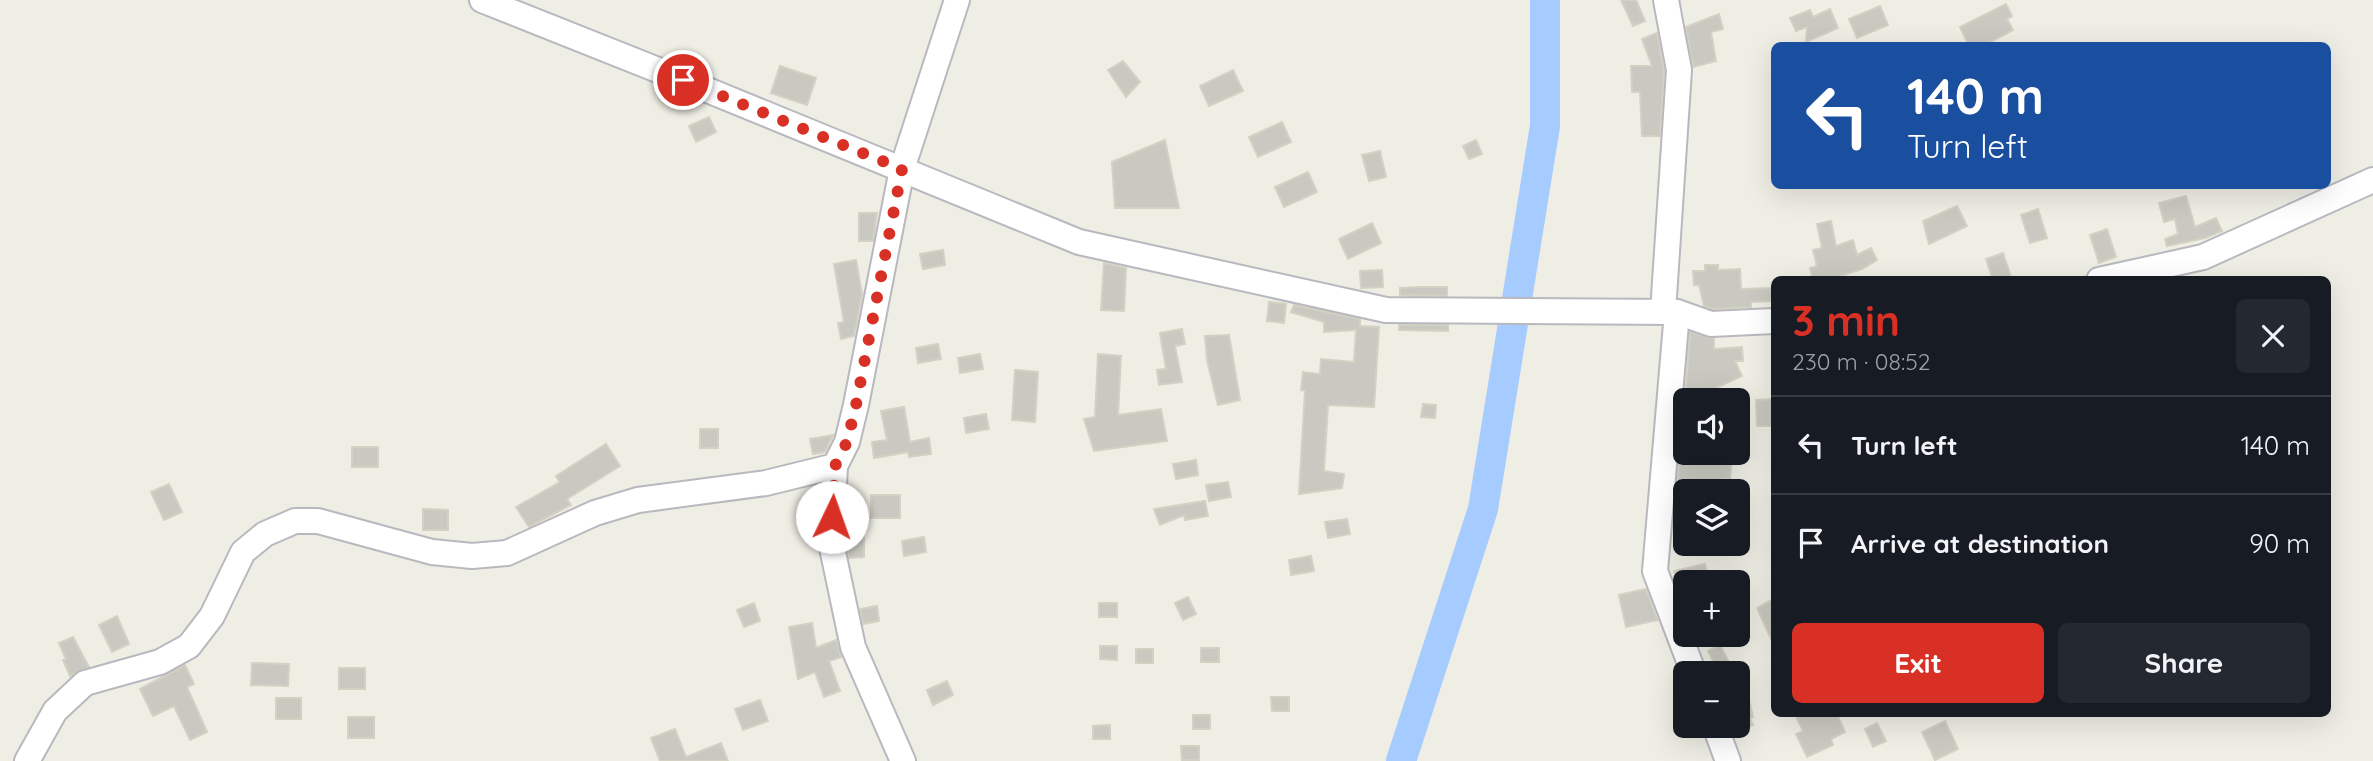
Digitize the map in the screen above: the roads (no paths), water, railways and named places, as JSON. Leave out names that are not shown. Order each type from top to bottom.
[{"type":"street","points":[[482,0],[1079,242],[1386,310],[1670,312],[1712,324],[1771,321]]},
{"type":"street","points":[[903,761],[853,647],[831,543],[835,466],[847,442],[856,405],[902,169],[957,0]]},
{"type":"street","points":[[1666,0],[1679,71],[1670,312],[1655,571],[1689,661]]},
{"type":"street","points":[[2117,276],[2203,257],[2373,180]]},
{"type":"street","points":[[27,761],[55,711],[85,683],[160,662],[189,646],[212,617],[243,552],[265,534],[295,521],[317,521],[432,552],[472,556],[507,553],[595,513],[638,500],[766,483],[835,466]]},
{"type":"street","points":[[1719,738],[1728,761]]},
{"type":"waterway","points":[[1401,761],[1483,509],[1545,126],[1545,0]]}]
